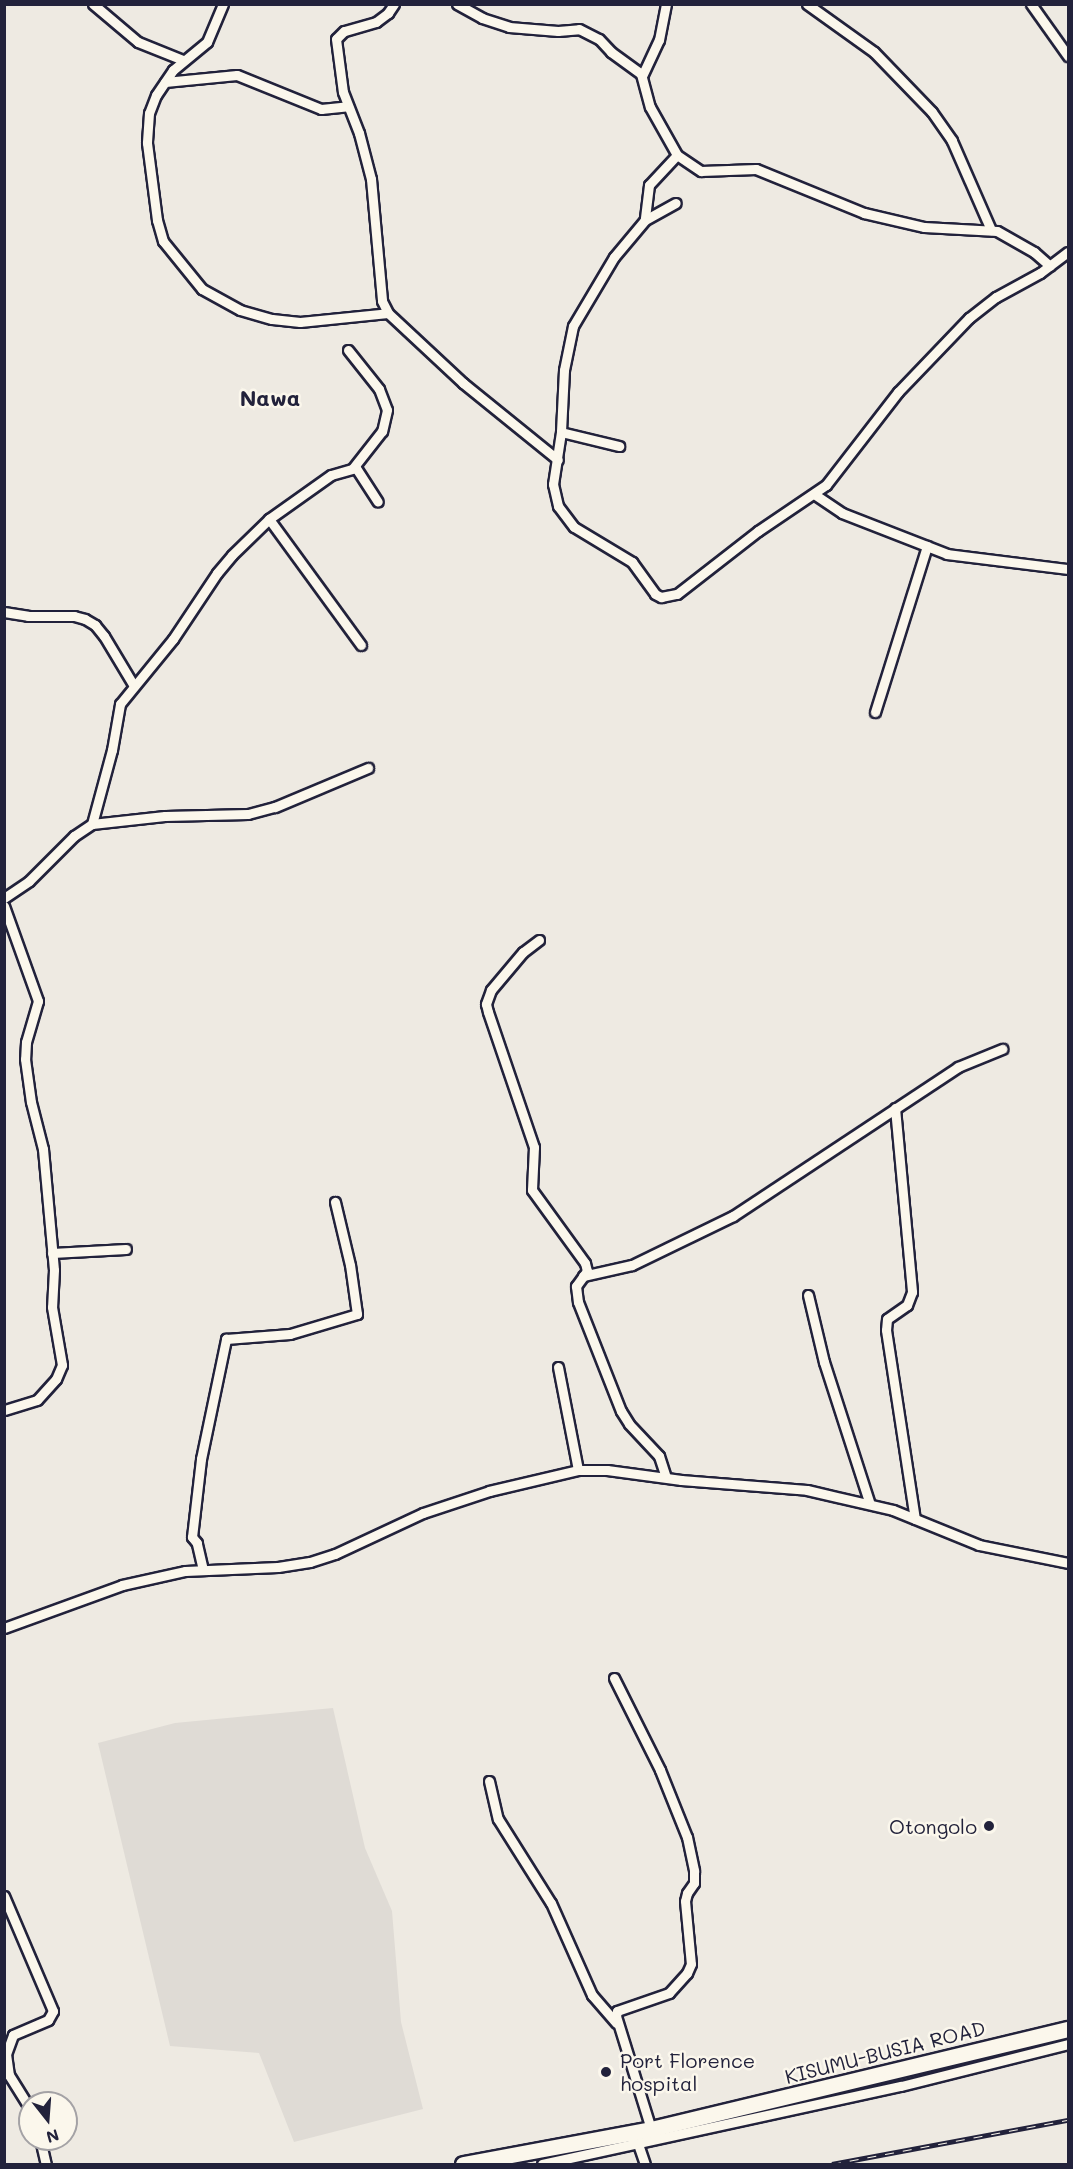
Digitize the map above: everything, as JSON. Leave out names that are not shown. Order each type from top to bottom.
[{"type":"highway","name":"KISUMU-BUSIA ROAD","points":[[463,2164],[651,2129],[1068,2029]]},
{"type":"street","points":[[93,4],[138,42],[183,60]]},
{"type":"street","points":[[223,4],[207,42],[183,60],[165,82],[149,113],[147,143],[160,232],[168,250],[190,277],[217,299],[240,310],[272,319],[300,322],[388,313]]},
{"type":"street","points":[[394,4],[388,13],[376,22],[344,31],[337,36],[343,92],[359,133],[371,179],[380,292],[388,313],[463,383],[558,460]]},
{"type":"street","points":[[457,4],[482,18],[509,27],[584,30],[642,76],[650,107],[677,155],[701,171],[756,169],[864,213],[915,225],[991,230],[1034,252],[1050,266]]},
{"type":"street","points":[[642,76],[659,40],[666,4]]},
{"type":"street","points":[[807,4],[874,52],[932,112],[952,141],[991,230]]},
{"type":"street","points":[[1031,4],[1068,56]]},
{"type":"street","points":[[165,82],[237,75],[321,109],[348,106]]},
{"type":"street","points":[[645,220],[649,185],[677,155]]},
{"type":"street","points":[[676,203],[645,220],[614,257],[573,326],[564,370],[561,432],[553,494],[566,518],[574,527],[632,562],[655,594],[662,597],[677,594],[758,531],[814,494],[836,473],[870,425],[924,363],[969,318],[996,297],[1050,266],[1068,252]]},
{"type":"street","points":[[92,824],[112,750],[120,704],[173,639],[217,573],[269,519],[302,498],[321,481],[353,468],[382,431],[387,410],[379,389],[348,350]]},
{"type":"street","points":[[561,432],[619,446]]},
{"type":"street","points":[[353,468],[362,473],[378,502]]},
{"type":"street","points":[[814,494],[842,513],[955,556],[978,556],[1000,562],[1068,568]]},
{"type":"street","points":[[269,519],[361,645]]},
{"type":"street","points":[[875,712],[927,546]]},
{"type":"street","points":[[4,612],[28,616],[65,616],[85,619],[95,625],[104,636],[134,686]]},
{"type":"street","points":[[4,898],[29,881],[74,836],[92,824],[165,816],[248,814],[275,807],[368,768]]},
{"type":"street","points":[[4,906],[38,1001],[26,1042],[25,1059],[31,1102],[43,1149],[54,1269],[52,1307],[61,1372],[38,1400],[4,1410]]},
{"type":"street","points":[[539,940],[523,952],[491,990],[486,1004],[534,1147],[532,1190],[585,1263],[587,1271],[576,1286],[578,1302],[621,1411],[659,1456],[666,1477]]},
{"type":"street","points":[[583,1276],[632,1265],[733,1216],[958,1067],[1002,1049]]},
{"type":"street","points":[[895,1108],[912,1292],[907,1305],[887,1318],[886,1330],[915,1519]]},
{"type":"street","points":[[203,1570],[197,1543],[192,1537],[201,1459],[225,1339],[290,1334],[357,1314],[350,1265],[334,1202]]},
{"type":"street","points":[[52,1253],[126,1249]]},
{"type":"street","points":[[808,1295],[824,1362],[870,1504]]},
{"type":"street","points":[[558,1367],[578,1470]]},
{"type":"street","points":[[4,1628],[122,1585],[203,1570],[278,1567],[309,1562],[335,1554],[423,1513],[489,1491],[578,1470],[607,1470],[778,1486],[870,1504],[915,1519],[979,1545],[1068,1563]]},
{"type":"street","points":[[614,1678],[660,1770],[687,1837],[694,1883],[687,1893],[686,1901],[691,1964],[687,1973],[669,1992],[617,2011],[616,2024]]},
{"type":"street","points":[[489,1781],[498,1819],[551,1903],[592,1995],[616,2024],[651,2129]]},
{"type":"street","points":[[4,1896],[53,2011],[48,2020],[13,2035],[6,2054],[9,2075],[19,2091]]},
{"type":"street","points":[[543,2164],[901,2086],[1068,2043]]},
{"type":"street","points":[[618,2135],[638,2144],[645,2164]]},
{"type":"shaded area","points":[[333,1708],[365,1848],[392,1911],[401,2022],[423,2109],[294,2142],[259,2053],[170,2046],[98,1743],[175,1723]]},
{"type":"railway","points":[[832,2164],[1068,2120]]},
{"type":"place","name":"Otongolo","points":[[989,1826]]},
{"type":"place","name":"Port Florence hospital","points":[[606,2072]]},
{"type":"district","name":"Nawa","points":[[270,398]]}]
